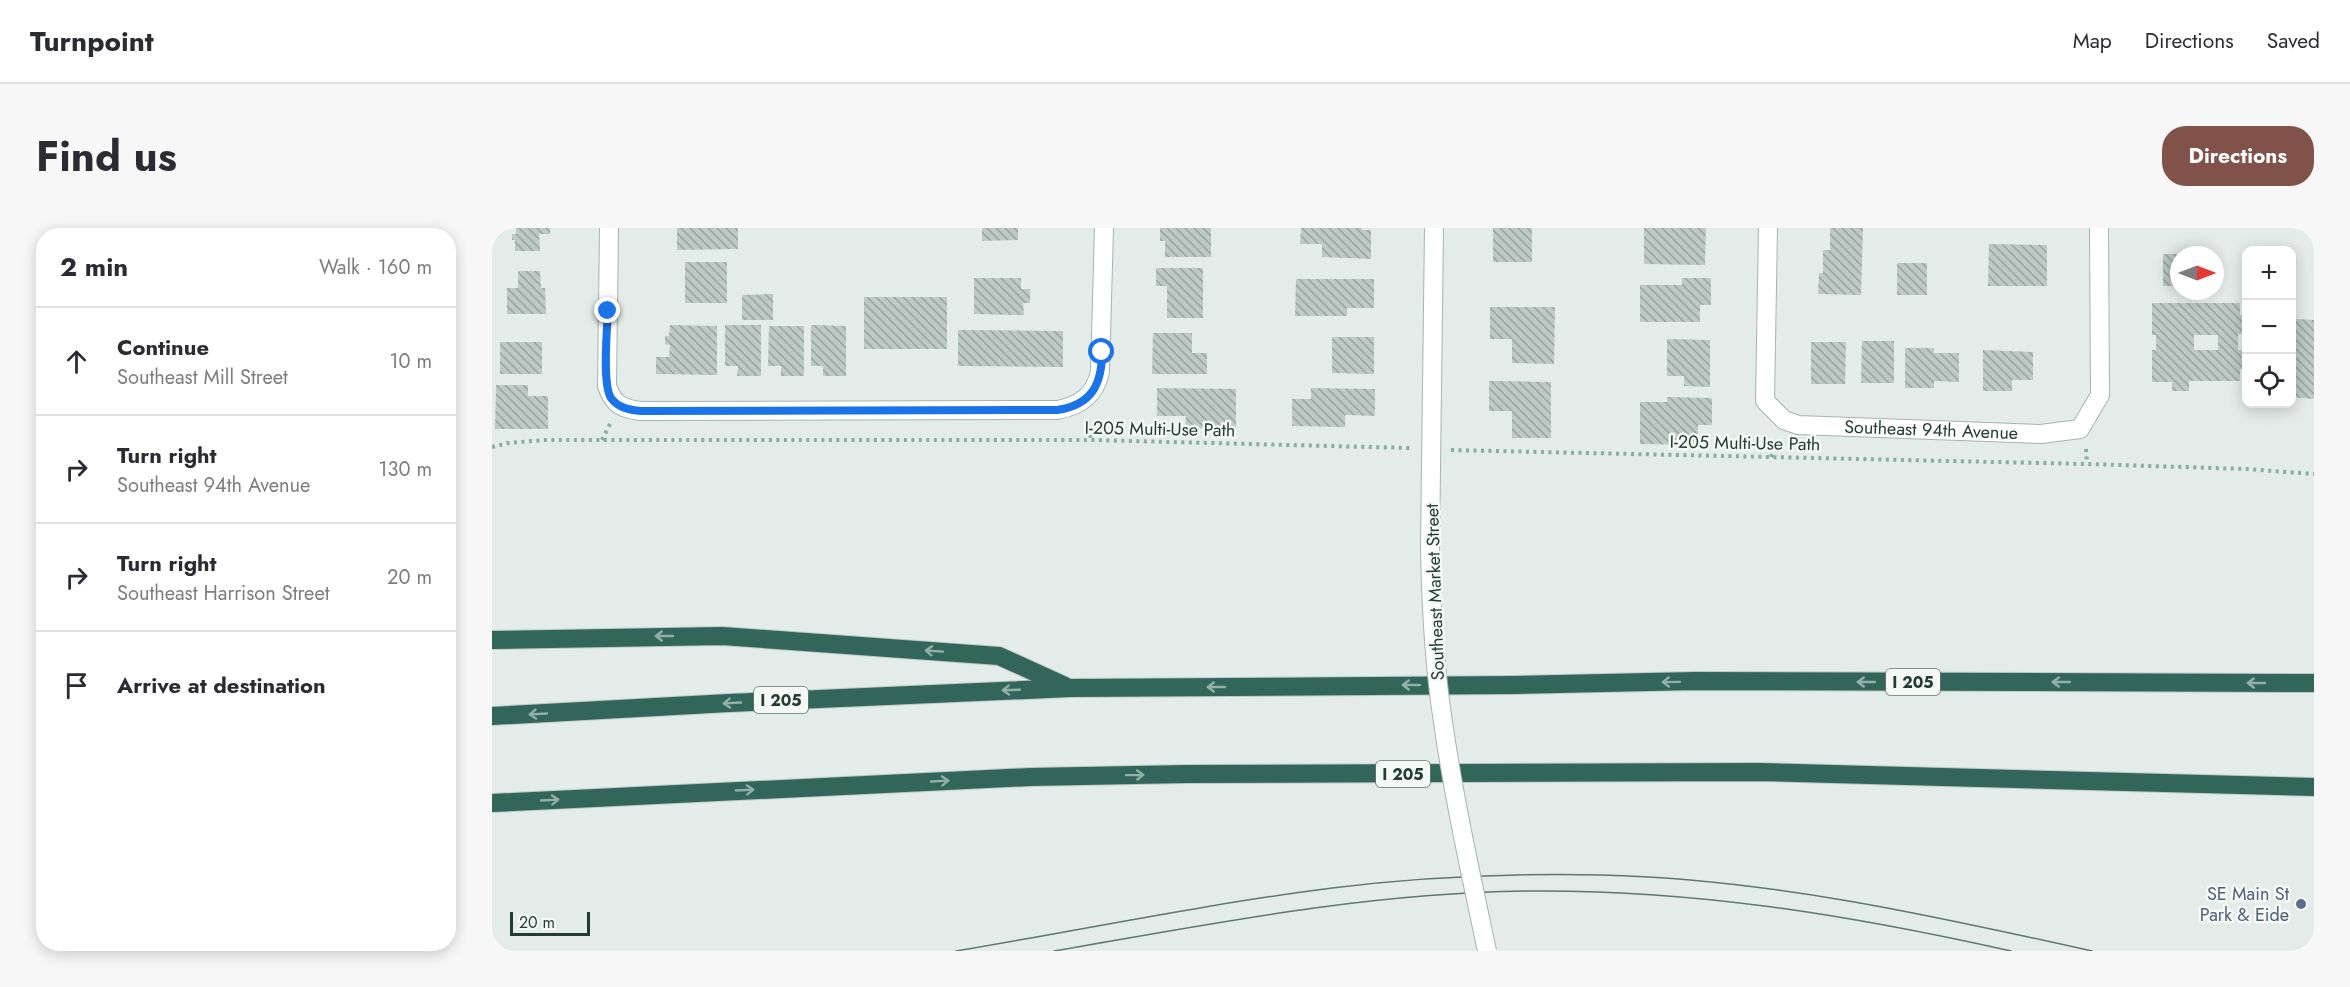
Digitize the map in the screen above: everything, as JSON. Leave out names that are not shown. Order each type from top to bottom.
[{"type":"highway","points":[[492,640],[722,636],[999,656],[1070,688]]},
{"type":"highway","name":"I 205","points":[[492,716],[741,702],[1070,688],[1512,685],[1695,681],[2314,683]]},
{"type":"highway","name":"I 205","points":[[492,803],[1030,777],[1186,774],[1758,772],[2314,787]]},
{"type":"street","points":[[609,228],[607,386],[611,398],[619,406],[641,411],[1057,410],[1081,403],[1098,382],[1102,362],[1104,228]]},
{"type":"street","name":"Southeast Market Street","points":[[1434,228],[1430,548],[1433,632],[1451,775],[1487,951]]},
{"type":"street","name":"Southeast 94th Avenue","points":[[1768,228],[1765,401],[1784,420],[1798,425],[2041,434],[2080,429],[2100,395],[2099,228]]},
{"type":"path","name":"I-205 Multi-Use Path","points":[[492,447],[508,443],[544,440],[1091,440],[1395,447]]},
{"type":"path","name":"I-205 Multi-Use Path","points":[[1463,450],[2110,465],[2247,469],[2314,474]]},
{"type":"building","points":[[516,228],[550,228],[550,234],[539,234],[540,251],[515,251],[515,240],[512,240],[512,234],[516,234]]},
{"type":"building","points":[[677,228],[738,228],[738,249],[677,250]]},
{"type":"building","points":[[982,228],[1018,228],[1018,240],[982,241]]},
{"type":"building","points":[[1160,228],[1211,228],[1211,257],[1165,257],[1165,241],[1160,241]]},
{"type":"building","points":[[1301,228],[1371,230],[1371,259],[1322,257],[1322,244],[1300,244]]},
{"type":"building","points":[[1493,228],[1532,228],[1532,262],[1493,262]]},
{"type":"building","points":[[1644,228],[1706,228],[1705,265],[1644,264]]},
{"type":"building","points":[[1830,228],[1863,228],[1861,295],[1818,294],[1819,273],[1823,273],[1823,250],[1830,250]]},
{"type":"building","points":[[1989,244],[2047,245],[2047,286],[1988,286]]},
{"type":"building","points":[[2163,254],[2170,254],[2170,286],[2163,286]]},
{"type":"building","points":[[685,262],[727,262],[727,303],[685,303]]},
{"type":"building","points":[[1897,263],[1927,263],[1927,295],[1897,295]]},
{"type":"building","points":[[1156,268],[1203,268],[1203,318],[1167,318],[1167,286],[1156,286]]},
{"type":"building","points":[[518,271],[540,271],[541,288],[545,288],[546,314],[507,314],[507,288],[518,288]]},
{"type":"building","points":[[974,278],[1021,278],[1021,289],[1030,289],[1030,303],[1023,303],[1024,315],[974,314]]},
{"type":"building","points":[[1682,278],[1711,278],[1711,305],[1700,305],[1700,322],[1640,322],[1640,285],[1682,285]]},
{"type":"building","points":[[1296,279],[1374,279],[1374,308],[1347,308],[1347,316],[1295,316]]},
{"type":"building","points":[[773,294],[773,320],[742,320],[742,295]]},
{"type":"building","points":[[864,297],[947,297],[947,349],[864,349]]},
{"type":"building","points":[[2152,303],[2240,303],[2242,334],[2238,334],[2238,350],[2242,350],[2242,369],[2240,369],[2240,381],[2189,381],[2189,391],[2172,391],[2172,382],[2152,382],[2152,350],[2156,350],[2156,335],[2152,335]],"holes":[[[2194,335],[2218,335],[2218,350],[2194,350]]]},
{"type":"building","points":[[1490,307],[1555,307],[1554,364],[1512,363],[1512,339],[1490,339]]},
{"type":"building","points":[[2296,319],[2314,320],[2314,399],[2296,397]]},
{"type":"building","points":[[670,325],[717,326],[717,375],[656,374],[656,357],[669,357],[670,345],[665,344],[665,336],[669,336]]},
{"type":"building","points":[[725,325],[761,325],[761,376],[737,376],[738,366],[725,366]]},
{"type":"building","points":[[811,325],[846,326],[846,376],[823,376],[823,366],[811,366]]},
{"type":"building","points":[[769,326],[804,326],[804,376],[781,376],[781,366],[768,366]]},
{"type":"building","points":[[958,330],[1063,331],[1063,367],[958,366]]},
{"type":"building","points":[[1153,333],[1192,333],[1192,353],[1207,353],[1207,374],[1152,374]]},
{"type":"building","points":[[1332,337],[1374,337],[1374,374],[1332,373]]},
{"type":"building","points":[[1667,339],[1710,340],[1710,387],[1684,386],[1684,376],[1667,376]]},
{"type":"building","points":[[1862,341],[1894,341],[1894,383],[1861,383]]},
{"type":"building","points":[[500,342],[542,342],[542,374],[500,374]]},
{"type":"building","points":[[1811,342],[1846,342],[1845,384],[1811,384]]},
{"type":"building","points":[[1905,348],[1934,348],[1934,353],[1959,353],[1959,382],[1934,381],[1934,388],[1905,388]]},
{"type":"building","points":[[1983,350],[2033,352],[2033,380],[2012,380],[2012,391],[1983,391]]},
{"type":"building","points":[[1489,381],[1551,382],[1551,438],[1512,438],[1512,411],[1489,411]]},
{"type":"building","points":[[496,385],[528,385],[528,396],[548,396],[548,429],[495,429]]},
{"type":"building","points":[[1157,388],[1236,389],[1236,429],[1185,428],[1186,416],[1157,416]]},
{"type":"building","points":[[1311,388],[1375,389],[1375,416],[1345,415],[1345,427],[1292,426],[1292,399],[1311,399]]},
{"type":"building","points":[[1667,397],[1712,398],[1712,425],[1698,425],[1698,445],[1640,444],[1640,402],[1667,402]]},
{"type":"tram line","points":[[956,951],[1285,894],[1365,884],[1500,875],[1602,875],[1664,878],[1787,891],[1910,912],[2092,951]]},
{"type":"tram line","points":[[1054,951],[1347,904],[1406,897],[1525,891],[1649,894],[1770,907],[1890,926],[2011,951]]},
{"type":"place","name":"SE Main St Park & Eide","points":[[2301,904]]},
{"type":"route","points":[[608,311],[607,386],[611,398],[619,406],[641,411],[1057,410],[1081,403],[1093,390],[1098,382],[1102,352]]}]
